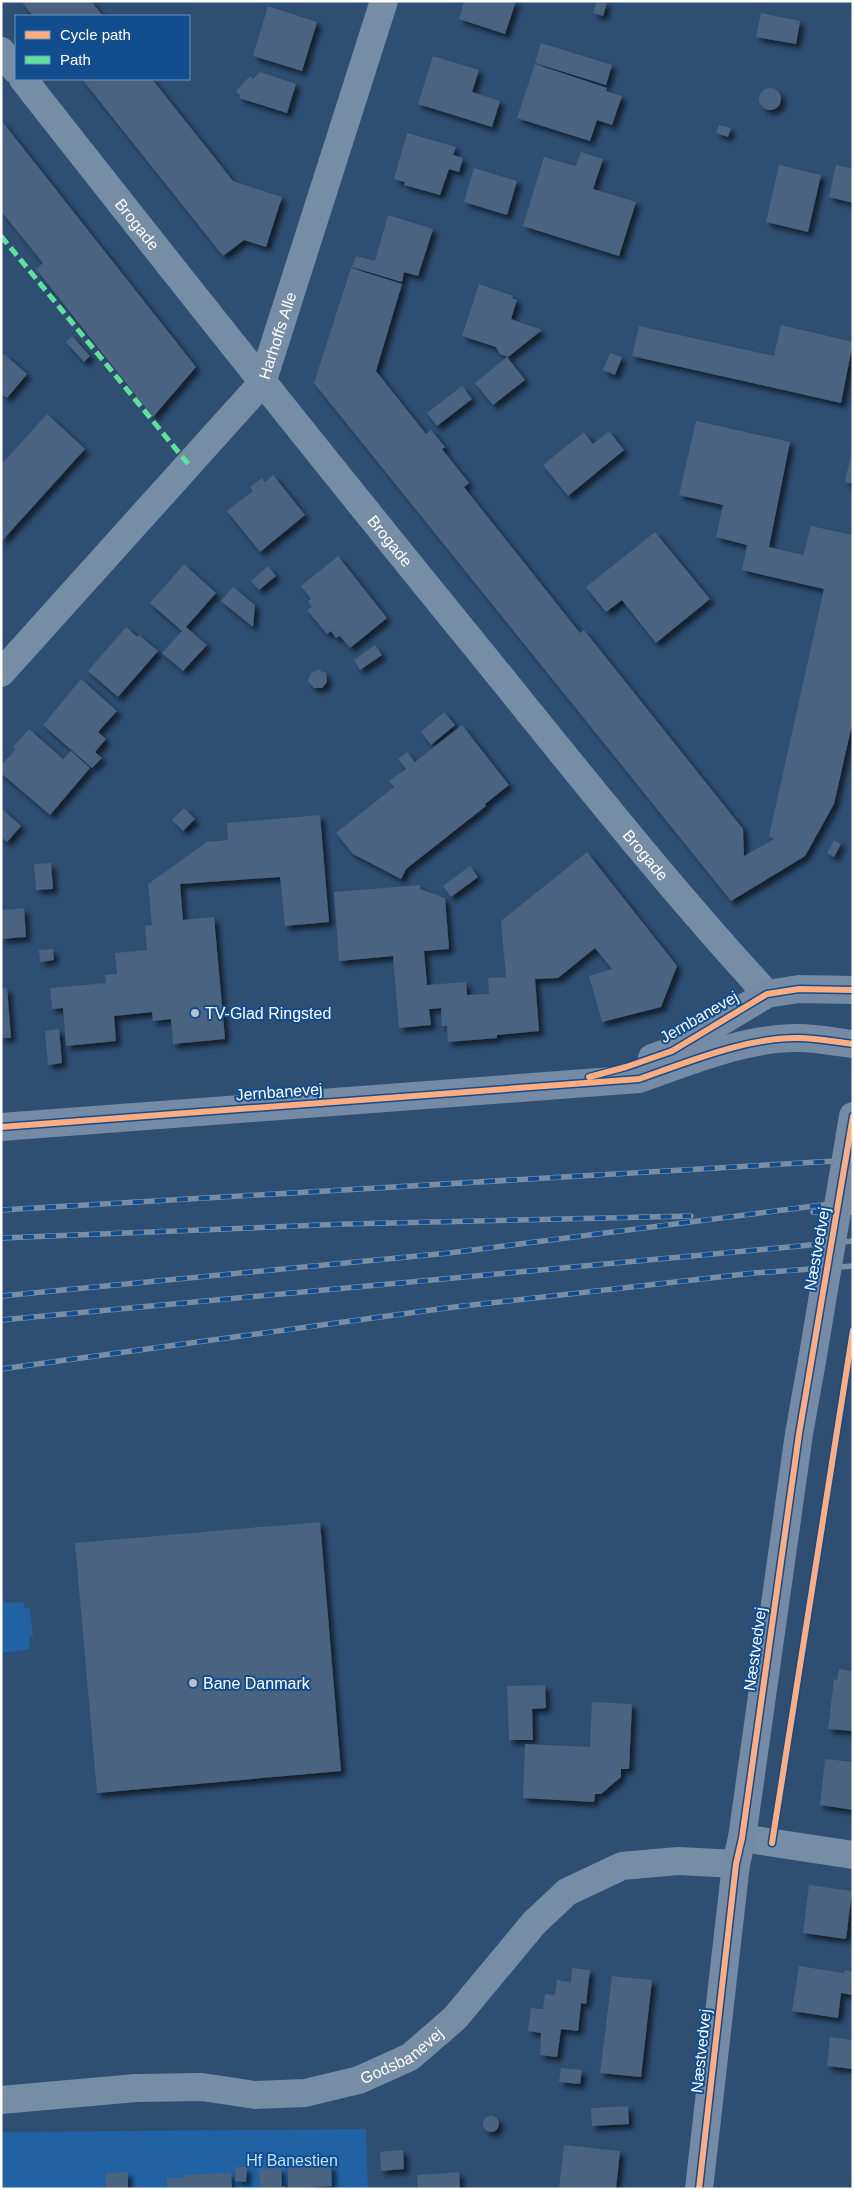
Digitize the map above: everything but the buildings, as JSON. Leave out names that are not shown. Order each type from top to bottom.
[{"type":"main road","name":"Jernbanevej","points":[[560,1085],[626,1067],[672,1050],[767,994],[799,989],[853,990]]},
{"type":"main road","name":"Jernbanevej","points":[[1,1127],[639,1079],[695,1059],[765,1041],[800,1038],[853,1044]]},
{"type":"main road","name":"Næstvedvej","points":[[699,2189],[738,1851],[799,1434],[853,1116]]},
{"type":"street","name":"Harhoffs Alle","points":[[1,673],[262,383],[384,1]]},
{"type":"street","points":[[1,51],[15,69]]},
{"type":"street","name":"Brogade","points":[[24,80],[262,383],[695,914],[767,994]]},
{"type":"street","name":"Godsbanevej","points":[[1,2100],[136,2088],[202,2087],[255,2096],[305,2093],[359,2080],[410,2057],[454,2018],[534,1923],[567,1892],[622,1866],[678,1861],[738,1851],[853,1855]]},
{"type":"green space","points":[[4,1598],[4,1603],[24,1602],[24,1607],[30,1608],[33,1636],[29,1637],[30,1649],[1,1653],[1,1599]]},
{"type":"green space","name":"Hf Banestien","points":[[366,2129],[368,2189],[1,2189],[1,2132]]},
{"type":"railway","points":[[1,1210],[853,1160]]},
{"type":"railway","points":[[1,1296],[449,1253],[853,1201]]},
{"type":"railway","points":[[813,1212],[853,1212]]},
{"type":"railway","points":[[1,1238],[346,1224],[691,1216]]},
{"type":"railway","points":[[1,1320],[853,1241]]},
{"type":"railway","points":[[1,1369],[446,1308],[754,1273],[853,1266]]},
{"type":"marked path","points":[[1,236],[189,465]]},
{"type":"cycle path","points":[[589,1077],[626,1067],[672,1051],[767,994],[799,989],[853,990]]},
{"type":"cycle path","points":[[1,1127],[639,1079],[697,1058],[759,1042],[799,1038],[853,1044]]},
{"type":"cycle path","points":[[699,2189],[736,1864],[742,1838],[799,1434],[853,1116]]},
{"type":"cycle path","points":[[772,1843],[853,1330]]},
{"type":"place","name":"TV-Glad Ringsted","points":[[195,1013]]},
{"type":"place","name":"Bane Danmark","points":[[193,1683]]}]
